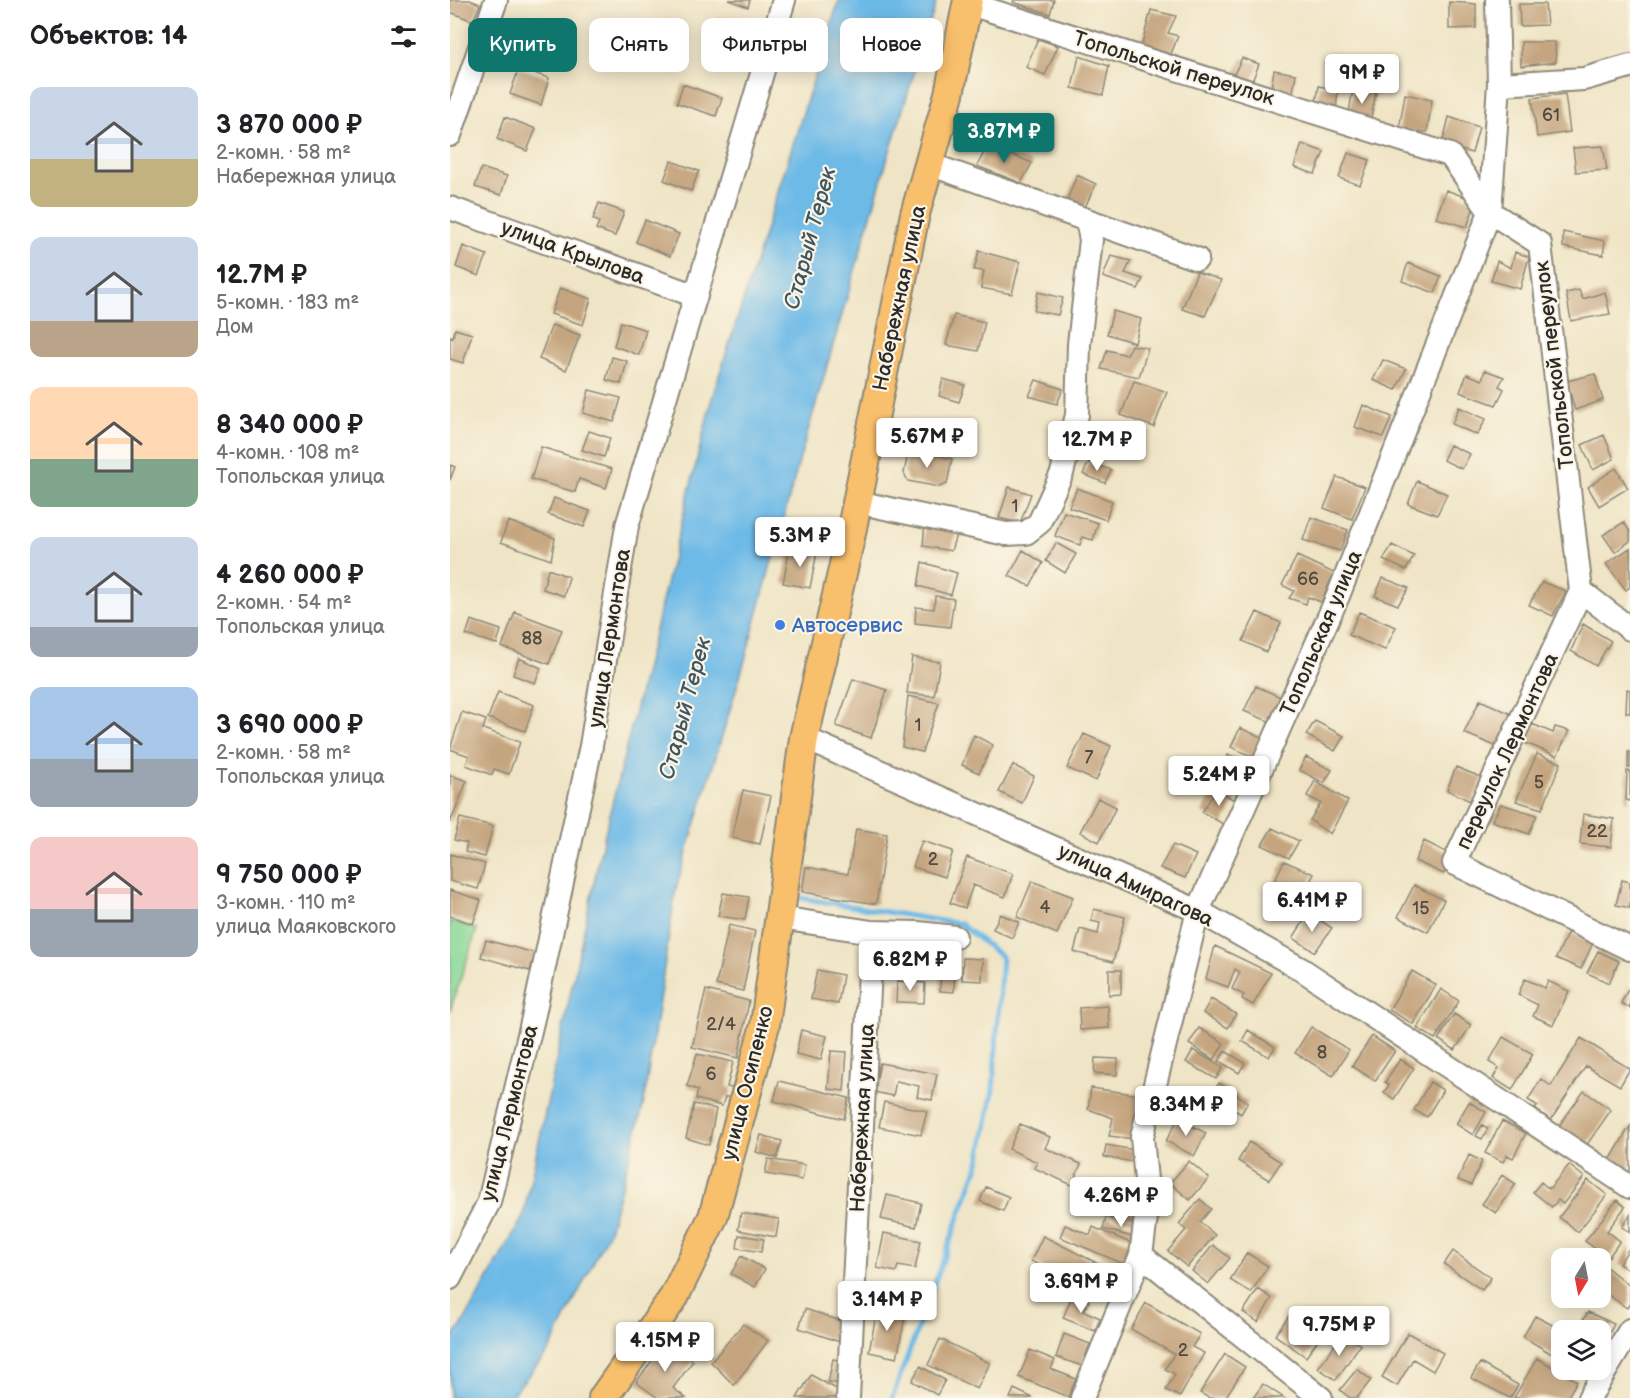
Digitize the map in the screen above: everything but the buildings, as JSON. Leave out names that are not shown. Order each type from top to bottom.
[{"type":"main road","name":"Набережная улица","points":[[804,738],[857,502],[915,214],[948,94],[968,2]]},
{"type":"main road","name":"улица Осипенко","points":[[603,1398],[674,1297],[713,1217],[765,1025],[804,738]]},
{"type":"street","points":[[450,135],[496,0]]},
{"type":"street","name":"улица Лермонтова","points":[[450,1278],[489,1202],[534,1014],[591,746],[627,526],[784,0]]},
{"type":"street","name":"Топольская улица","points":[[1082,1398],[1141,1255],[1148,1202],[1142,1137],[1198,911],[1338,597],[1490,212],[1499,84],[1497,0]]},
{"type":"street","name":"Топольской переулок","points":[[968,2],[1450,154],[1490,212],[1540,244],[1581,591]]},
{"type":"street","points":[[1499,84],[1584,79],[1630,66]]},
{"type":"street","points":[[929,164],[1197,259]]},
{"type":"street","name":"улица Крылова","points":[[450,208],[696,296]]},
{"type":"street","points":[[857,502],[1006,534],[1026,533],[1039,523],[1062,472],[1077,415],[1079,344],[1091,240],[1087,220]]},
{"type":"street","points":[[1581,591],[1630,628]]},
{"type":"street","name":"переулок Лермонтова","points":[[1581,591],[1454,864],[1630,949]]},
{"type":"street","name":"улица Амирагова","points":[[804,738],[1198,911],[1301,969],[1630,1186]]},
{"type":"street","points":[[780,918],[872,932],[955,937]]},
{"type":"street","name":"Набережная улица","points":[[848,1398],[872,932]]},
{"type":"street","points":[[1141,1255],[1317,1397]]},
{"type":"street","points":[[1589,1398],[1630,1330]]},
{"type":"green space","points":[[450,921],[477,929],[450,1011]]},
{"type":"water","name":"Старый Терек","points":[[839,0],[937,0],[931,18],[840,18],[840,72],[915,72],[798,465],[744,663],[676,888],[643,1107],[609,1231],[549,1351],[509,1398],[450,1398],[450,1339],[460,1328],[523,1217],[600,854],[712,398],[816,72],[828,72],[828,34]]},
{"type":"waterway","points":[[801,898],[960,924],[1002,957],[993,1091],[979,1163],[892,1398]]},
{"type":"place","name":"Автосервис","points":[[780,625]]}]
